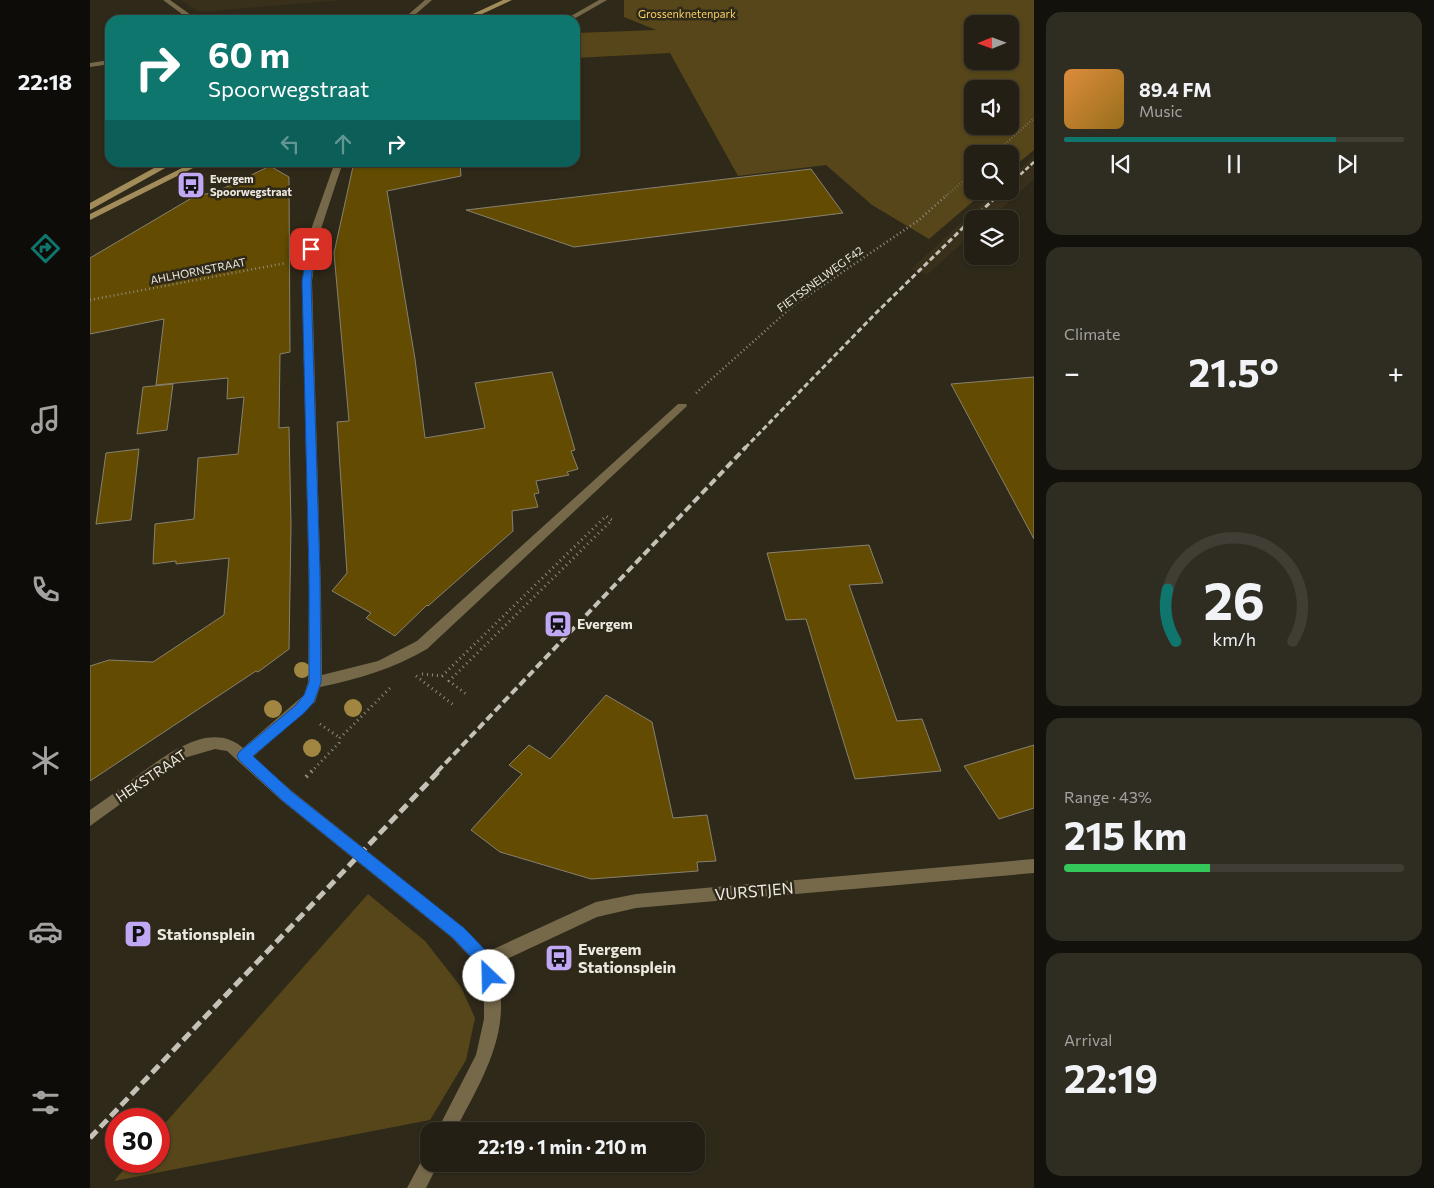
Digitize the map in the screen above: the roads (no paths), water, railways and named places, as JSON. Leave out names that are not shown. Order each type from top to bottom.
[{"type":"main road","points":[[475,15],[511,0]]},
{"type":"main road","points":[[489,15],[511,3],[511,0]]},
{"type":"main road","points":[[90,207],[163,167]]},
{"type":"main road","points":[[90,217],[191,167]]},
{"type":"street","points":[[166,0],[187,15]]},
{"type":"street","points":[[411,15],[429,0]]},
{"type":"street","points":[[576,15],[604,0]]},
{"type":"street","points":[[90,65],[105,63]]},
{"type":"street","points":[[337,167],[313,238],[307,281],[315,682],[310,698],[244,756],[288,796],[458,933],[485,960],[492,992],[492,1019],[484,1056],[451,1122]]},
{"type":"street","points":[[315,682],[375,670],[402,658],[422,645],[682,406]]},
{"type":"street","name":"HEKSTRAAT","points":[[90,819],[179,754],[214,743],[230,746],[244,756]]},
{"type":"street","name":"VURSTJEN","points":[[485,960],[596,910],[636,901],[1034,866]]},
{"type":"street","points":[[416,1188],[425,1172]]},
{"type":"railway","points":[[1019,176],[1034,162]]},
{"type":"railway","points":[[982,210],[993,200]]},
{"type":"railway","points":[[745,448],[876,313],[964,227]]},
{"type":"railway","points":[[437,772],[746,447]]},
{"type":"railway","points":[[90,1138],[439,771]]},
{"type":"place","name":"Evergem Spoorwegstraat","points":[[191,185]]},
{"type":"place","name":"Evergem","points":[[558,624]]},
{"type":"place","name":"Stationsplein","points":[[138,934]]},
{"type":"place","name":"Evergem Stationsplein","points":[[559,958]]},
{"type":"park label","name":"Grossenknetenpark","points":[[687,14]]}]
